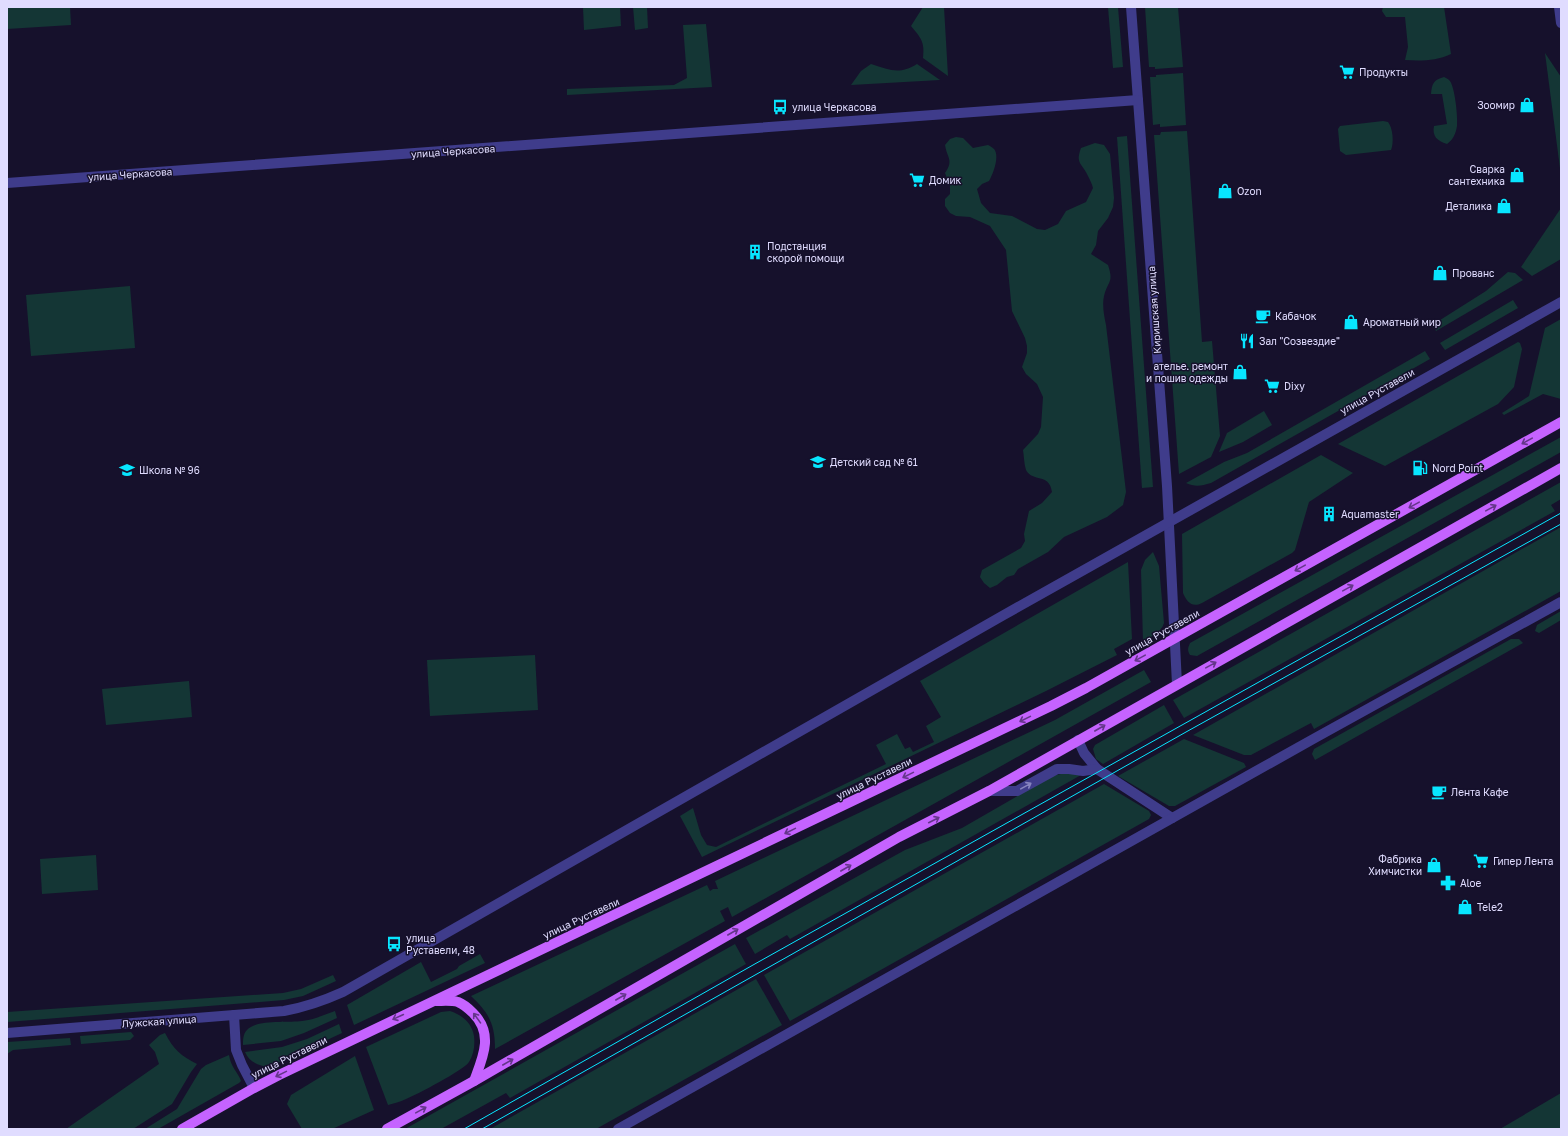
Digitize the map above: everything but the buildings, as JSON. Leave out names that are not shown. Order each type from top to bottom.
[{"type":"main road","name":"улица Руставели","points":[[182,1129],[254,1088],[1051,706],[1174,639],[1561,422]]},
{"type":"main road","points":[[387,1129],[474,1081],[899,837],[989,791],[1561,468]]},
{"type":"main road","points":[[434,1001],[457,1002],[467,1008],[478,1019],[484,1031],[484,1055],[474,1081]]},
{"type":"street","name":"Киришская улица","points":[[1131,7],[1167,486],[1177,684]]},
{"type":"street","points":[[1559,7],[1561,23]]},
{"type":"street","name":"улица Черкасова","points":[[7,183],[1138,100]]},
{"type":"street","name":"улица Руставели","points":[[234,1015],[304,1008],[322,1002],[343,992],[1002,616],[1561,302]]},
{"type":"street","points":[[618,1129],[1172,818],[1561,602]]},
{"type":"street","points":[[1078,740],[1084,753],[1097,769],[1172,818]]},
{"type":"street","points":[[989,791],[1017,791],[1057,769],[1083,771],[1097,769]]},
{"type":"street","points":[[234,1015],[236,1050],[254,1088]]},
{"type":"street","name":"Лужская улица","points":[[7,1033],[234,1015]]},
{"type":"green space","points":[[7,7],[70,7],[71,25],[7,29]]},
{"type":"green space","points":[[583,7],[620,7],[621,26],[584,30]]},
{"type":"green space","points":[[633,7],[647,7],[648,28],[635,30]]},
{"type":"green space","points":[[923,7],[944,7],[948,76],[923,58],[922,40],[911,26]]},
{"type":"green space","points":[[1108,7],[1118,7],[1123,67],[1113,68]]},
{"type":"green space","points":[[1145,7],[1178,7],[1183,67],[1155,69],[1155,67],[1149,67]]},
{"type":"green space","points":[[1383,7],[1444,7],[1451,54],[1428,60],[1405,60],[1408,47],[1405,17],[1386,17],[1382,11]]},
{"type":"green space","points":[[706,24],[712,87],[567,95],[567,89],[674,85],[687,78],[683,25]]},
{"type":"green space","points":[[1545,53],[1561,77],[1561,176]]},
{"type":"green space","points":[[871,64],[889,70],[900,70],[917,64],[940,80],[851,85],[861,71]]},
{"type":"green space","points":[[1183,73],[1186,125],[1160,127],[1160,124],[1153,125],[1150,77],[1156,77],[1156,75]]},
{"type":"green space","points":[[1444,77],[1449,80],[1453,88],[1457,116],[1455,134],[1447,144],[1438,140],[1434,133],[1434,126],[1447,124],[1442,94],[1431,94],[1434,83]]},
{"type":"green space","points":[[1383,121],[1388,122],[1391,128],[1393,140],[1391,150],[1346,155],[1340,151],[1338,129],[1340,126]]},
{"type":"green space","points":[[1187,131],[1202,342],[1212,341],[1220,436],[1211,457],[1179,474],[1154,135],[1160,135],[1161,132]]},
{"type":"green space","points":[[1127,136],[1153,487],[1142,488],[1117,137]]},
{"type":"green space","points":[[956,137],[963,138],[973,148],[988,145],[996,152],[996,160],[991,178],[977,189],[981,203],[990,213],[1012,216],[1037,229],[1045,230],[1058,224],[1066,211],[1086,202],[1093,188],[1080,163],[1079,153],[1081,148],[1095,143],[1104,145],[1110,154],[1114,198],[1113,207],[1108,218],[1098,231],[1096,245],[1091,254],[1108,265],[1110,275],[1110,281],[1103,299],[1103,307],[1126,492],[1123,505],[1107,517],[1064,537],[1048,552],[1018,569],[1014,575],[1007,577],[997,585],[990,588],[980,577],[982,570],[1021,548],[1025,541],[1024,534],[1029,511],[1042,503],[1052,492],[1048,482],[1029,474],[1025,465],[1023,450],[1038,434],[1041,427],[1043,397],[1037,384],[1026,374],[1022,367],[1027,353],[1027,346],[1025,338],[1012,311],[1006,250],[990,226],[970,217],[956,216],[950,213],[945,206],[945,199],[950,194],[950,186],[945,173],[948,169],[949,159],[945,145],[950,139]]},
{"type":"green space","points":[[1561,208],[1561,259],[1532,276],[1521,267]]},
{"type":"green space","points":[[1508,272],[1515,273],[1523,280],[1436,331],[1434,327],[1437,322],[1486,291]]},
{"type":"green space","points":[[130,286],[135,348],[31,356],[26,295]]},
{"type":"green space","points":[[1513,300],[1518,308],[1445,350],[1440,343]]},
{"type":"green space","points":[[1561,319],[1561,399],[1543,394],[1504,415],[1502,413],[1529,396],[1545,328]]},
{"type":"green space","points":[[1518,342],[1520,343],[1522,349],[1514,387],[1498,404],[1385,466],[1338,444]]},
{"type":"green space","points":[[1425,351],[1430,359],[1211,483],[1198,486],[1186,483],[1224,462],[1247,453]]},
{"type":"green space","points":[[1264,411],[1272,425],[1243,442],[1219,452],[1227,433]]},
{"type":"green space","points":[[1561,437],[1561,452],[1197,656],[1190,655],[1188,652],[1190,643]]},
{"type":"green space","points":[[1321,455],[1353,473],[1309,502],[1295,550],[1202,603],[1195,605],[1190,603],[1183,593],[1182,534]]},
{"type":"green space","points":[[1561,482],[1561,499],[1551,505],[1555,511],[1184,718],[1173,700]]},
{"type":"green space","points":[[1561,527],[1561,591],[1314,729],[1311,723],[1251,755],[1244,755],[1193,735]]},
{"type":"green space","points":[[1153,552],[1159,566],[1164,623],[1158,632],[1143,642],[1141,570],[1145,560]]},
{"type":"green space","points":[[1128,562],[1132,639],[1114,649],[1117,655],[1046,691],[702,857],[680,816],[693,808],[701,835],[707,845],[716,847],[886,764],[876,745],[897,734],[905,749],[910,747],[913,752],[934,742],[926,726],[941,717],[920,681]]},
{"type":"green space","points":[[1561,611],[1561,620],[1539,633],[1535,631],[1537,625]]},
{"type":"green space","points":[[1511,639],[1519,639],[1523,643],[1315,760],[1312,754],[1314,749]]},
{"type":"green space","points":[[535,655],[538,710],[430,716],[427,660]]},
{"type":"green space","points":[[1144,670],[1151,682],[732,917],[728,907],[720,911],[725,921],[495,1049],[494,1033],[490,1020],[487,1014],[471,996],[707,885],[710,891],[713,889],[718,889],[715,881],[1055,720]]},
{"type":"green space","points":[[189,681],[192,717],[106,725],[102,689]]},
{"type":"green space","points":[[1164,705],[1174,723],[1103,764],[1096,759],[1093,749],[1095,745]]},
{"type":"green space","points":[[1184,739],[1244,763],[1246,767],[1175,806],[1169,806],[1118,776]]},
{"type":"green space","points":[[1065,773],[1081,775],[790,939],[787,935],[755,954],[746,938],[905,850],[962,828],[1052,776]]},
{"type":"green space","points":[[1104,784],[1149,811],[1151,815],[1149,819],[790,1021],[764,975]]},
{"type":"green space","points":[[96,855],[98,890],[42,894],[40,859]]},
{"type":"green space","points":[[735,944],[746,964],[510,1098],[506,1093],[441,1129],[405,1129]]},
{"type":"green space","points":[[480,954],[485,963],[354,1025],[347,1005],[421,962],[431,982],[457,969],[459,966]]},
{"type":"green space","points":[[333,975],[336,981],[303,996],[284,1000],[7,1022],[7,1012],[283,993],[301,989]]},
{"type":"green space","points":[[756,979],[782,1025],[596,1129],[490,1129]]},
{"type":"green space","points":[[335,1011],[337,1018],[304,1033],[281,1041],[243,1045],[247,1030],[258,1024],[273,1022],[296,1022]]},
{"type":"green space","points":[[450,1011],[466,1020],[473,1031],[474,1046],[469,1062],[458,1071],[429,1088],[404,1100],[388,1105],[366,1047],[441,1012]]},
{"type":"green space","points":[[339,1024],[342,1033],[269,1067],[255,1063],[245,1052],[282,1047],[307,1039]]},
{"type":"green space","points":[[131,1032],[134,1036],[130,1040],[81,1044],[80,1036]]},
{"type":"green space","points":[[165,1033],[178,1052],[197,1064],[172,1104],[133,1129],[66,1129],[159,1064],[155,1052],[149,1045],[160,1035]]},
{"type":"green space","points":[[70,1038],[71,1045],[13,1050],[7,1054],[7,1042]]},
{"type":"green space","points":[[229,1055],[231,1063],[241,1081],[239,1083],[158,1129],[145,1129],[177,1109],[201,1069],[206,1065]]},
{"type":"green space","points":[[355,1056],[374,1110],[332,1129],[302,1129],[287,1104],[291,1095]]},
{"type":"green space","points":[[1561,1093],[1561,1129],[1500,1129]]},
{"type":"tram line","points":[[464,1129],[753,965],[1561,513]]},
{"type":"tram line","points":[[482,1129],[1186,732],[1561,524]]},
{"type":"place","name":"Продукты","points":[[1347,72]]},
{"type":"place","name":"Зоомир","points":[[1527,105]]},
{"type":"place","name":"улица Черкасова","points":[[780,107]]},
{"type":"place","name":"Сварка сантехника","points":[[1517,175]]},
{"type":"place","name":"Домик","points":[[917,180]]},
{"type":"place","name":"Ozon","points":[[1225,191]]},
{"type":"place","name":"Деталика","points":[[1504,206]]},
{"type":"place","name":"Подстанция скорой помощи","points":[[755,252]]},
{"type":"place","name":"Прованс","points":[[1440,273]]},
{"type":"place","name":"Кабачок","points":[[1263,316]]},
{"type":"place","name":"Ароматный мир","points":[[1351,322]]},
{"type":"place","name":"Зал \"Созвездие\"","points":[[1247,341]]},
{"type":"place","name":"ателье. ремонт и пошив одежды","points":[[1240,372]]},
{"type":"place","name":"Dixy","points":[[1272,386]]},
{"type":"place","name":"Детский сад № 61","points":[[818,462]]},
{"type":"place","name":"Nord Point","points":[[1420,468]]},
{"type":"place","name":"Школа № 96","points":[[127,470]]},
{"type":"place","name":"Aquamaster","points":[[1329,514]]},
{"type":"place","name":"Лента Кафе","points":[[1439,792]]},
{"type":"place","name":"Гипер Лента","points":[[1481,861]]},
{"type":"place","name":"Фабрика Химчистки","points":[[1434,865]]},
{"type":"place","name":"Aloe","points":[[1448,883]]},
{"type":"place","name":"Tele2","points":[[1465,907]]},
{"type":"place","name":"улица Руставели, 48","points":[[394,944]]}]
